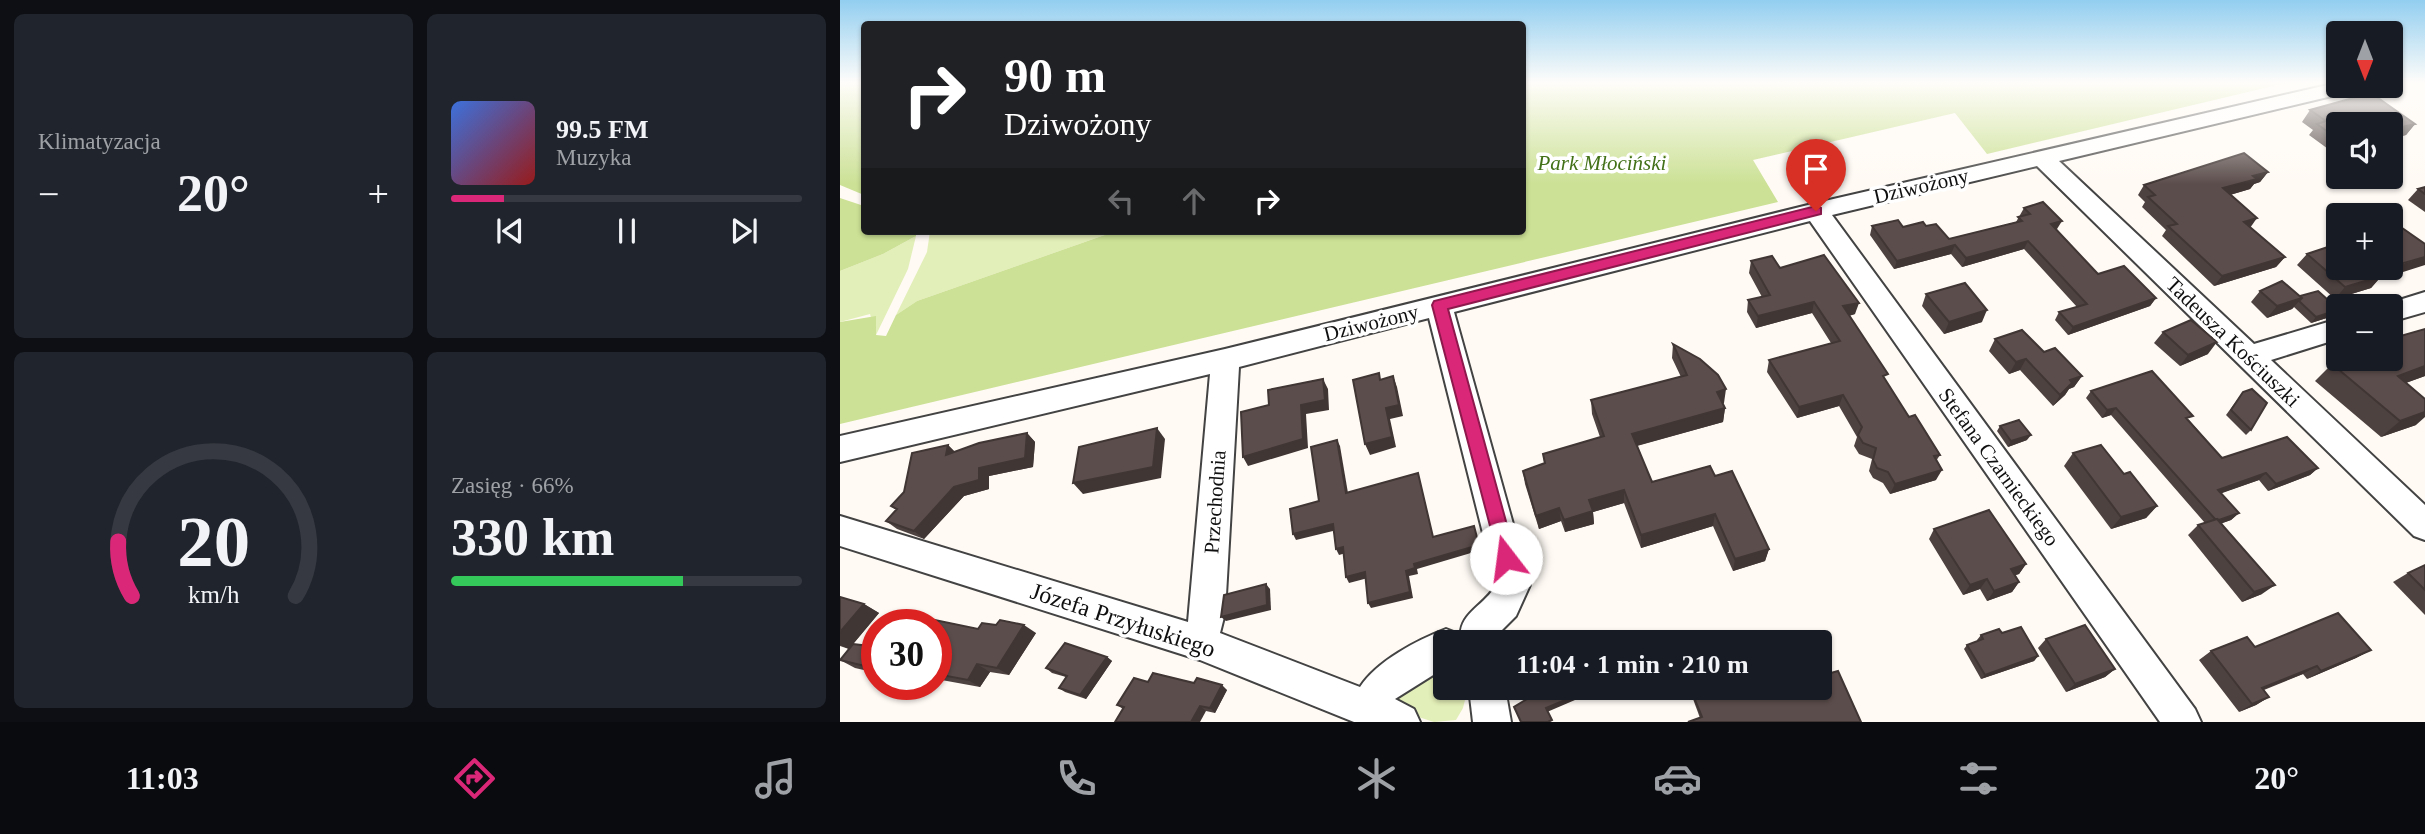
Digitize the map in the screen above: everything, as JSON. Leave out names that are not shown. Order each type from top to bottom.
[{"type":"street","name":"Dziwożony","points":[[840,449],[1225,360],[1816,211],[2219,117]]},
{"type":"street","name":"Tadeusza Kościuszki","points":[[2042,158],[2425,526]]},
{"type":"street","name":"Stefana Czarnieckiego","points":[[1816,211],[2182,722]]},
{"type":"street","points":[[2403,308],[2425,302]]},
{"type":"street","points":[[1439,305],[1513,585],[1511,594],[1478,630]]},
{"type":"street","points":[[2248,357],[2326,333]]},
{"type":"street","name":"Przechodnia","points":[[1200,643],[1208,613],[1225,360]]},
{"type":"street","name":"Józefa Przyłuskiego","points":[[840,531],[1200,643],[1401,722]]},
{"type":"street","points":[[1367,709],[1382,685],[1433,654]]},
{"type":"street","points":[[1489,700],[1492,722]]},
{"type":"green space","points":[[840,117],[861,117],[861,194],[840,185]]},
{"type":"green space","name":"Park Młociński","points":[[1526,117],[1939,117],[1753,160],[1778,202],[840,424],[840,322],[876,316],[876,335],[886,336],[896,315],[917,301],[1105,235],[1526,235]]},
{"type":"green space","name":"Park Młociński","points":[[1958,117],[2144,117],[1987,154]]},
{"type":"green space","points":[[840,198],[861,205],[861,235],[916,235],[883,254],[840,271]]},
{"type":"green space","points":[[929,235],[1105,235],[917,301],[896,315],[927,252]]},
{"type":"green space","points":[[916,236],[908,269],[876,335],[870,314],[840,322],[840,271],[883,254]]},
{"type":"green space","points":[[1433,666],[1433,700],[1465,700],[1456,720],[1434,722],[1400,711],[1391,692]]},
{"type":"building","points":[[2403,117],[2405,117],[2415,124],[2403,127]]},
{"type":"building","points":[[2326,121],[2326,130],[2317,124]]},
{"type":"building","points":[[2244,153],[2268,172],[2253,176],[2257,179],[2223,188],[2257,218],[2244,222],[2285,257],[2222,276],[2168,226],[2177,224],[2148,197],[2155,195],[2144,185]]},
{"type":"building","points":[[2043,202],[2062,221],[2051,224],[2098,274],[2124,266],[2156,298],[2073,327],[2059,312],[2087,304],[2028,241],[1966,258],[1955,245],[1897,261],[1872,226],[1898,220],[1903,227],[1923,222],[1926,226],[1936,224],[1949,239],[2022,221],[2018,217],[2030,214],[2024,208]]},
{"type":"building","points":[[2403,229],[2425,244],[2425,257],[2403,263]]},
{"type":"building","points":[[2326,248],[2326,270],[2307,254]]},
{"type":"building","points":[[1824,255],[1859,303],[1843,306],[1888,374],[1883,376],[1909,417],[1915,415],[1940,455],[1934,456],[1942,470],[1895,484],[1888,472],[1877,468],[1873,460],[1876,448],[1863,443],[1858,435],[1862,427],[1843,395],[1799,407],[1769,360],[1840,341],[1814,302],[1758,316],[1748,300],[1770,295],[1751,261],[1772,256],[1780,268]]},
{"type":"building","points":[[2337,280],[2369,280],[2345,287]]},
{"type":"building","points":[[2282,281],[2302,298],[2277,306],[2260,291]]},
{"type":"building","points":[[1965,283],[1987,310],[1949,322],[1926,294]]},
{"type":"building","points":[[2318,291],[2326,298],[2326,314],[2316,317],[2299,301],[2302,298],[2300,296]]},
{"type":"building","points":[[2191,320],[2217,342],[2188,355],[2163,332]]},
{"type":"building","points":[[2425,329],[2425,366],[2398,376],[2425,399],[2425,412],[2400,421],[2340,371],[2403,371],[2403,335]]},
{"type":"building","points":[[2022,330],[2044,352],[2055,348],[2082,376],[2070,380],[2072,383],[2060,395],[2026,359],[2016,362],[1995,339]]},
{"type":"building","points":[[1673,344],[1700,359],[1718,375],[1726,389],[1717,392],[1725,408],[1632,434],[1652,482],[1710,466],[1715,476],[1732,471],[1769,549],[1735,559],[1715,514],[1641,535],[1624,490],[1589,500],[1593,511],[1564,520],[1559,508],[1536,516],[1523,471],[1545,463],[1543,454],[1604,436],[1591,400],[1687,375]]},
{"type":"building","points":[[2152,371],[2193,416],[2186,418],[2222,458],[2287,437],[2318,468],[2276,484],[2266,473],[2218,490],[2239,513],[2215,519],[2116,408],[2107,410],[2091,391]]},
{"type":"building","points":[[1379,373],[1380,380],[1393,376],[1399,405],[1386,408],[1392,437],[1365,444],[1353,380]]},
{"type":"building","points":[[1323,379],[1325,400],[1301,405],[1303,439],[1243,457],[1241,412],[1269,405],[1268,390]]},
{"type":"building","points":[[2252,389],[2267,403],[2251,430],[2231,410],[2243,392]]},
{"type":"building","points":[[2019,420],[2031,435],[2011,441],[2000,426]]},
{"type":"building","points":[[1157,428],[1153,467],[1073,483],[1079,447]]},
{"type":"building","points":[[1027,433],[1025,458],[979,468],[979,480],[954,487],[914,531],[886,521],[897,509],[891,506],[904,492],[912,453],[948,445],[946,455],[979,443]]},
{"type":"building","points":[[1337,440],[1346,493],[1418,473],[1433,537],[1474,526],[1479,545],[1414,564],[1415,568],[1406,571],[1410,592],[1368,603],[1365,572],[1346,577],[1343,547],[1336,549],[1333,524],[1293,534],[1290,509],[1319,501],[1311,447]]},
{"type":"building","points":[[2101,445],[2124,474],[2130,472],[2157,506],[2121,517],[2073,453]]},
{"type":"building","points":[[1989,510],[2026,564],[2011,569],[2019,582],[1994,591],[1987,579],[1970,585],[1934,529]]},
{"type":"building","points":[[2217,519],[2275,585],[2254,592],[2198,525]]},
{"type":"building","points":[[2425,565],[2425,590],[2408,573]]},
{"type":"building","points":[[1266,584],[1267,605],[1221,617],[1224,595]]},
{"type":"building","points":[[840,597],[864,604],[840,632]]},
{"type":"building","points":[[2338,613],[2371,650],[2321,671],[2317,666],[2262,688],[2269,697],[2252,704],[2211,651],[2247,637],[2255,647]]},
{"type":"building","points":[[1000,620],[1024,625],[997,668],[977,664],[968,680],[952,677],[952,624],[978,629],[982,623],[996,625]]},
{"type":"building","points":[[2085,625],[2115,669],[2075,684],[2046,639]]},
{"type":"building","points":[[2021,627],[2038,656],[1985,675],[1967,645],[1983,639],[1981,635],[1999,629],[2002,633]]},
{"type":"building","points":[[1065,643],[1107,657],[1080,695],[1059,688],[1067,676],[1046,668]]},
{"type":"building","points":[[853,644],[861,645],[861,665],[840,660]]},
{"type":"building","points":[[1838,671],[1861,722],[1688,722],[1702,717],[1695,700],[1832,700],[1832,673]]},
{"type":"building","points":[[1153,673],[1194,683],[1197,678],[1222,685],[1210,708],[1200,706],[1191,722],[1115,722],[1124,707],[1117,705],[1134,678],[1148,682]]},
{"type":"building","points":[[1525,700],[1565,700],[1546,708],[1552,720],[1548,722],[1521,722],[1514,707]]},
{"type":"route","points":[[1506,558],[1439,305],[1816,211]]}]
